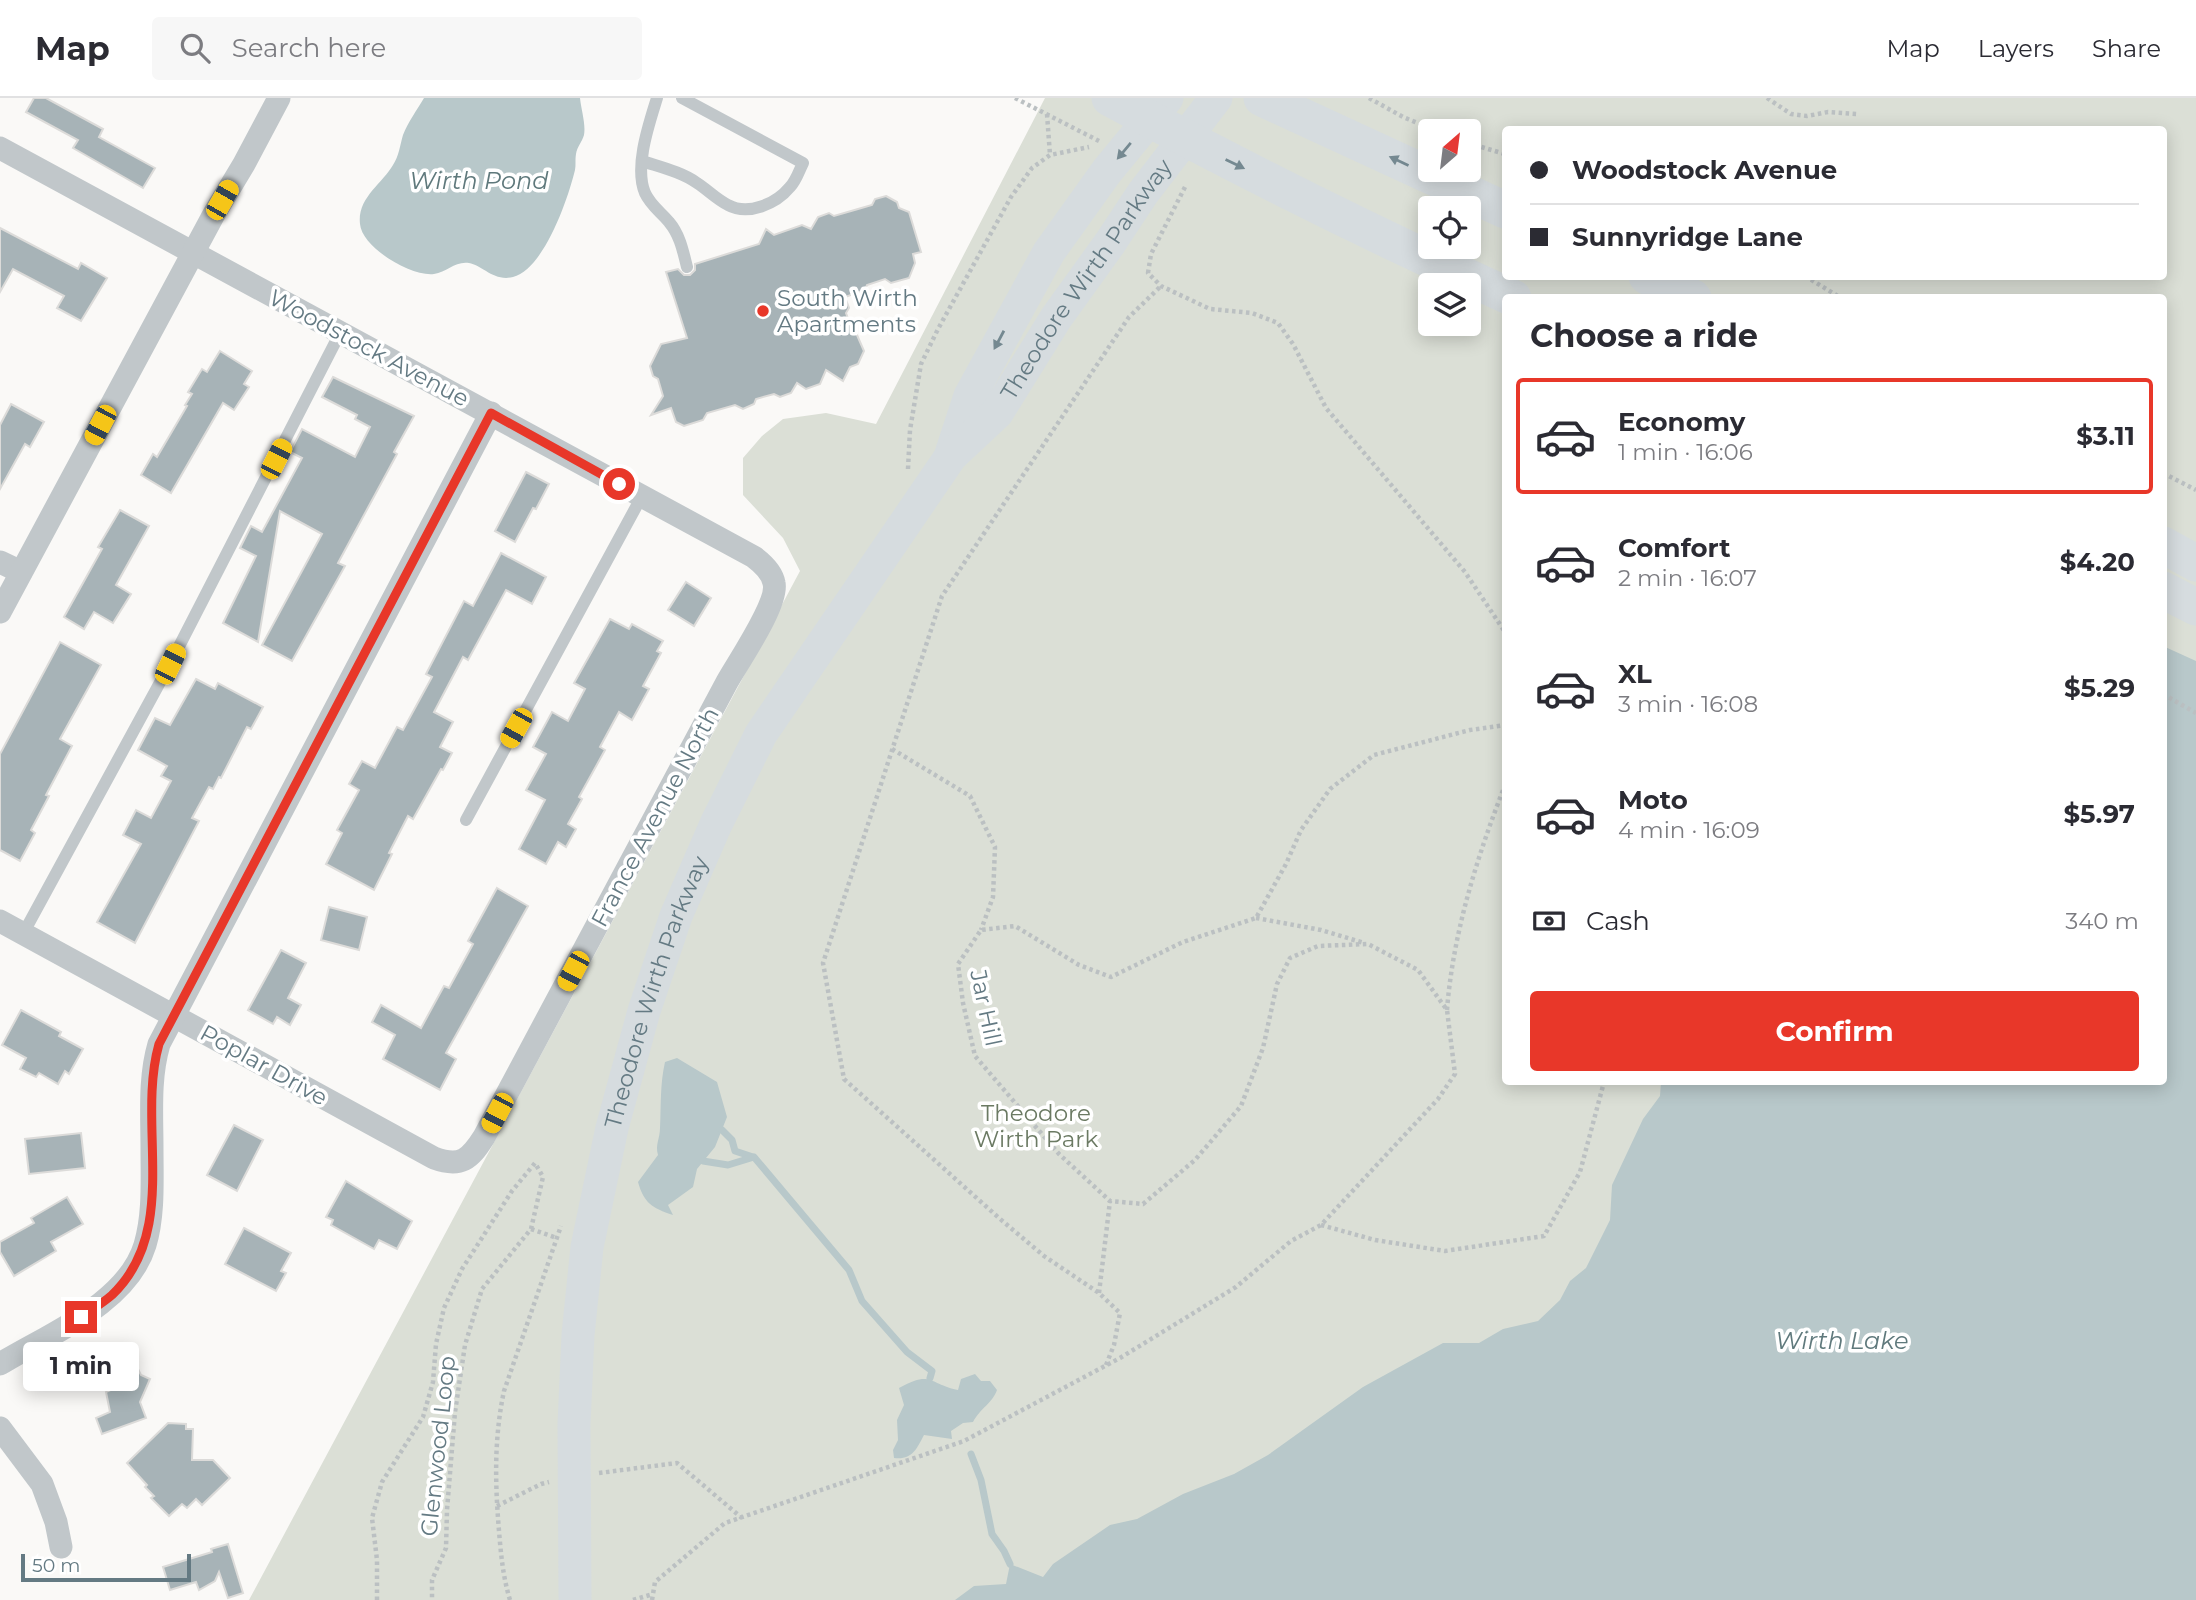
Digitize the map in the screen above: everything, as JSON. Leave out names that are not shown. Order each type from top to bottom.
[{"type":"main road","points":[[1110,98],[1158,109],[1185,139],[1504,294]]},
{"type":"main road","points":[[1262,98],[1502,209]]},
{"type":"main road","points":[[1655,280],[1685,294]]},
{"type":"main road","points":[[2167,547],[2196,563]]},
{"type":"main road","points":[[2167,592],[2196,607]]},
{"type":"street","points":[[0,612],[279,98]]},
{"type":"street","name":"Theodore Wirth Parkway","points":[[575,1600],[574,1478],[578,1335],[587,1247],[612,1128],[644,1012],[676,916],[716,824],[761,734],[951,456],[997,414],[1056,318],[1143,193],[1216,98]]},
{"type":"street","name":"Theodore Wirth Parkway","points":[[951,456],[970,396],[1049,252],[1107,171],[1158,109]]},
{"type":"street","name":"Woodstock Avenue","points":[[0,148],[754,557],[770,573]]},
{"type":"street","points":[[0,1364],[68,1325],[111,1296],[136,1264],[145,1245],[151,1200],[154,1062],[159,1044],[491,413]]},
{"type":"street","points":[[0,562],[21,572]]},
{"type":"street","name":"France Avenue North","points":[[457,1163],[476,1150],[484,1137],[766,614],[774,596],[774,583],[770,573]]},
{"type":"street","name":"Poplar Drive","points":[[0,921],[434,1158],[457,1163]]},
{"type":"street","points":[[0,1428],[42,1484],[52,1509],[61,1546]]},
{"type":"lane","points":[[657,98],[644,142],[644,191],[652,206],[675,230],[687,267]]},
{"type":"lane","points":[[642,161],[684,176],[714,198],[743,210],[769,203],[791,187],[803,163],[682,98]]},
{"type":"lane","points":[[23,934],[170,664],[340,333]]},
{"type":"lane","points":[[466,820],[642,496]]},
{"type":"path","points":[[1015,98],[1100,141]]},
{"type":"path","points":[[1369,98],[1418,123]]},
{"type":"path","points":[[1767,98],[1791,114],[1857,114]]},
{"type":"path","points":[[1047,114],[1050,155]]},
{"type":"path","points":[[1481,147],[1502,153]]},
{"type":"path","points":[[1187,185],[1177,199],[1151,254],[1148,273],[1161,286],[1210,309],[1252,313],[1278,323],[1293,344],[1326,408],[1465,572],[1502,628]]},
{"type":"path","points":[[1812,280],[1834,294]]},
{"type":"path","points":[[1106,1365],[1114,1345],[1120,1313],[1099,1293],[1035,1248],[844,1079],[823,963],[942,596],[1129,317],[1161,286]]},
{"type":"path","points":[[2167,475],[2196,490]]},
{"type":"path","points":[[2167,696],[2196,713]]},
{"type":"path","points":[[1256,918],[1286,864],[1301,830],[1330,789],[1374,755],[1470,730],[1502,725]]},
{"type":"path","name":"Jar Hill","points":[[892,749],[970,796],[995,847],[993,897],[981,930],[958,964],[963,1003],[975,1056],[1059,1154],[1110,1201]]},
{"type":"path","points":[[633,1600],[653,1597],[655,1582],[725,1523],[964,1441],[1106,1365],[1236,1287],[1291,1241],[1321,1225],[1438,1099],[1455,1074],[1447,1010],[1450,971],[1459,927],[1487,831],[1502,793]]},
{"type":"path","points":[[981,930],[1015,926],[1079,965],[1111,976],[1183,942],[1256,918],[1321,930],[1368,944],[1418,970],[1447,1010]]},
{"type":"path","points":[[1099,1293],[1110,1201],[1143,1204],[1195,1160],[1241,1106],[1263,1048],[1277,984],[1290,958],[1318,946],[1368,944]]},
{"type":"path","points":[[1321,1225],[1375,1240],[1445,1251],[1544,1236],[1580,1172],[1603,1085]]},
{"type":"path","name":"Glenwood Loop","points":[[377,1600],[377,1560],[372,1518],[382,1482],[423,1417],[433,1382],[436,1344],[444,1308],[462,1269],[512,1191],[535,1163],[543,1177],[531,1229],[482,1289],[465,1345],[455,1412],[446,1548],[432,1580],[432,1600]]},
{"type":"path","points":[[531,1229],[557,1238]]},
{"type":"path","points":[[510,1600],[503,1578],[496,1506],[541,1484],[677,1463],[742,1518]]},
{"type":"green space","name":"Theodore Wirth Park","points":[[1045,98],[2196,98],[2196,1600],[249,1600],[800,571],[783,538],[743,495],[743,458],[762,436],[783,419],[826,413],[876,424]]},
{"type":"water","name":"Wirth Pond","points":[[424,98],[580,98],[584,135],[577,151],[567,198],[553,231],[535,261],[513,277],[500,277],[469,263],[455,265],[434,274],[413,271],[378,251],[363,233],[360,224],[362,206],[395,162],[405,130]]},
{"type":"water","name":"Wirth Lake","points":[[2167,648],[2196,661],[2196,1600],[955,1600],[974,1586],[1006,1584],[1010,1564],[1043,1577],[1053,1564],[1110,1525],[1137,1519],[1183,1494],[1234,1474],[1268,1455],[1363,1387],[1443,1343],[1479,1343],[1503,1329],[1538,1321],[1560,1300],[1570,1281],[1586,1268],[1610,1220],[1612,1185],[1643,1119],[1660,1096],[1661,1085],[2167,1085]]},
{"type":"water","points":[[677,1058],[717,1082],[727,1117],[715,1147],[697,1169],[693,1187],[668,1205],[673,1215],[650,1204],[638,1182],[658,1155],[663,1070],[665,1062]]},
{"type":"water","points":[[975,1374],[981,1381],[990,1381],[997,1390],[973,1422],[963,1423],[951,1431],[952,1439],[924,1435],[909,1456],[894,1458],[893,1450],[898,1440],[897,1420],[904,1405],[899,1388],[924,1379],[958,1390],[961,1379]]},
{"type":"building","points":[[34,98],[46,98],[103,129],[99,137],[155,168],[143,188],[73,148],[78,140],[26,112]]},
{"type":"building","name":"South Wirth Apartments","points":[[886,196],[897,202],[899,208],[909,212],[921,252],[913,254],[915,263],[909,278],[891,283],[885,279],[845,297],[849,308],[846,313],[864,351],[858,364],[850,367],[843,381],[826,370],[820,384],[806,389],[797,383],[791,393],[756,399],[754,404],[743,409],[735,405],[707,413],[703,420],[684,426],[676,422],[671,408],[651,415],[663,396],[658,379],[653,376],[650,366],[661,344],[687,338],[666,272],[678,269],[684,275],[690,275],[695,270],[695,264],[759,244],[766,229],[774,235],[802,225],[811,229],[818,217],[829,213],[834,216],[872,205],[875,199]]},
{"type":"building","points":[[0,228],[78,269],[81,263],[107,278],[81,321],[57,308],[64,296],[13,269],[0,292]]},
{"type":"building","points":[[220,351],[252,371],[244,384],[249,387],[234,410],[223,403],[171,493],[141,475],[153,454],[157,457],[187,406],[185,405],[192,394],[188,392],[202,369],[207,372]]},
{"type":"building","points":[[333,377],[414,416],[394,452],[397,454],[338,563],[345,566],[292,661],[262,645],[322,534],[280,511],[258,642],[223,623],[256,556],[240,548],[251,526],[262,532],[302,458],[290,452],[302,429],[355,457],[370,427],[355,419],[357,415],[322,397]]},
{"type":"building","points":[[11,404],[44,422],[30,447],[25,444],[0,489],[0,425]]},
{"type":"building","points":[[526,472],[549,484],[515,542],[495,531]]},
{"type":"building","points":[[120,510],[149,526],[116,585],[131,594],[113,623],[94,612],[84,629],[64,617],[102,549],[98,547]]},
{"type":"building","points":[[501,553],[546,577],[532,604],[506,590],[468,660],[463,657],[434,712],[453,722],[440,747],[452,753],[413,819],[408,816],[374,890],[326,864],[342,833],[337,830],[359,790],[349,784],[362,761],[375,768],[397,727],[403,730],[432,677],[426,674],[464,601],[473,606]]},
{"type":"building","points":[[686,582],[711,598],[694,626],[668,610]]},
{"type":"building","points":[[610,619],[629,629],[632,624],[663,641],[657,651],[661,653],[643,686],[649,689],[632,720],[619,712],[600,747],[605,750],[579,797],[582,799],[568,824],[576,829],[566,847],[558,842],[546,864],[519,849],[545,800],[526,790],[546,754],[533,747],[552,712],[568,721],[585,689],[574,683]]},
{"type":"building","points":[[60,642],[101,665],[60,739],[72,746],[46,795],[49,796],[31,830],[35,833],[20,861],[0,850],[0,754]]},
{"type":"building","points":[[196,679],[215,689],[218,683],[263,707],[251,729],[247,727],[221,778],[219,777],[213,789],[209,787],[192,818],[199,821],[135,943],[97,922],[141,844],[123,835],[136,810],[151,818],[171,781],[161,776],[167,766],[138,750],[155,718],[170,725]]},
{"type":"building","points":[[497,888],[528,906],[446,1053],[456,1059],[440,1090],[383,1059],[395,1035],[372,1022],[381,1005],[421,1028],[444,986],[449,988],[473,944],[468,941]]},
{"type":"building","points":[[329,907],[367,917],[359,950],[321,940]]},
{"type":"building","points":[[281,950],[306,963],[288,998],[301,1005],[290,1025],[277,1017],[273,1024],[248,1010]]},
{"type":"building","points":[[21,1010],[61,1032],[59,1036],[83,1049],[69,1074],[65,1071],[58,1084],[39,1073],[36,1077],[20,1069],[26,1058],[2,1045]]},
{"type":"building","points":[[234,1125],[263,1140],[237,1191],[207,1175]]},
{"type":"building","points":[[81,1133],[85,1168],[29,1174],[25,1139]]},
{"type":"building","points":[[346,1181],[412,1221],[397,1249],[379,1240],[374,1249],[331,1225],[333,1220],[326,1217]]},
{"type":"building","points":[[67,1197],[83,1224],[51,1242],[56,1251],[14,1276],[0,1252],[0,1242],[34,1223],[31,1218]]},
{"type":"building","points":[[244,1228],[291,1253],[281,1271],[286,1273],[276,1291],[225,1264]]},
{"type":"building","points":[[124,1368],[133,1371],[138,1369],[141,1375],[150,1379],[140,1402],[146,1418],[102,1434],[96,1418],[110,1412],[106,1392],[115,1388]]},
{"type":"building","points":[[168,1423],[186,1424],[186,1429],[193,1429],[192,1460],[213,1460],[230,1478],[202,1505],[196,1499],[187,1508],[182,1504],[169,1516],[151,1498],[154,1496],[145,1487],[147,1485],[127,1463]]},
{"type":"building","points":[[228,1544],[243,1593],[228,1598],[219,1572],[215,1581],[199,1590],[196,1582],[170,1590],[163,1567],[212,1552],[211,1549]]},
{"type":"waterway","points":[[722,1130],[732,1140],[735,1151],[753,1157]]},
{"type":"waterway","points":[[703,1161],[728,1165],[754,1157],[849,1270],[862,1301],[907,1352],[932,1371],[930,1378]]},
{"type":"waterway","points":[[971,1454],[981,1480],[992,1534],[1010,1564]]},
{"type":"place","name":"South Wirth Apartments","points":[[763,311]]},
{"type":"route","points":[[81,1317],[111,1296],[136,1264],[145,1245],[152,1177],[152,1081],[159,1044],[491,413],[619,484]]}]
